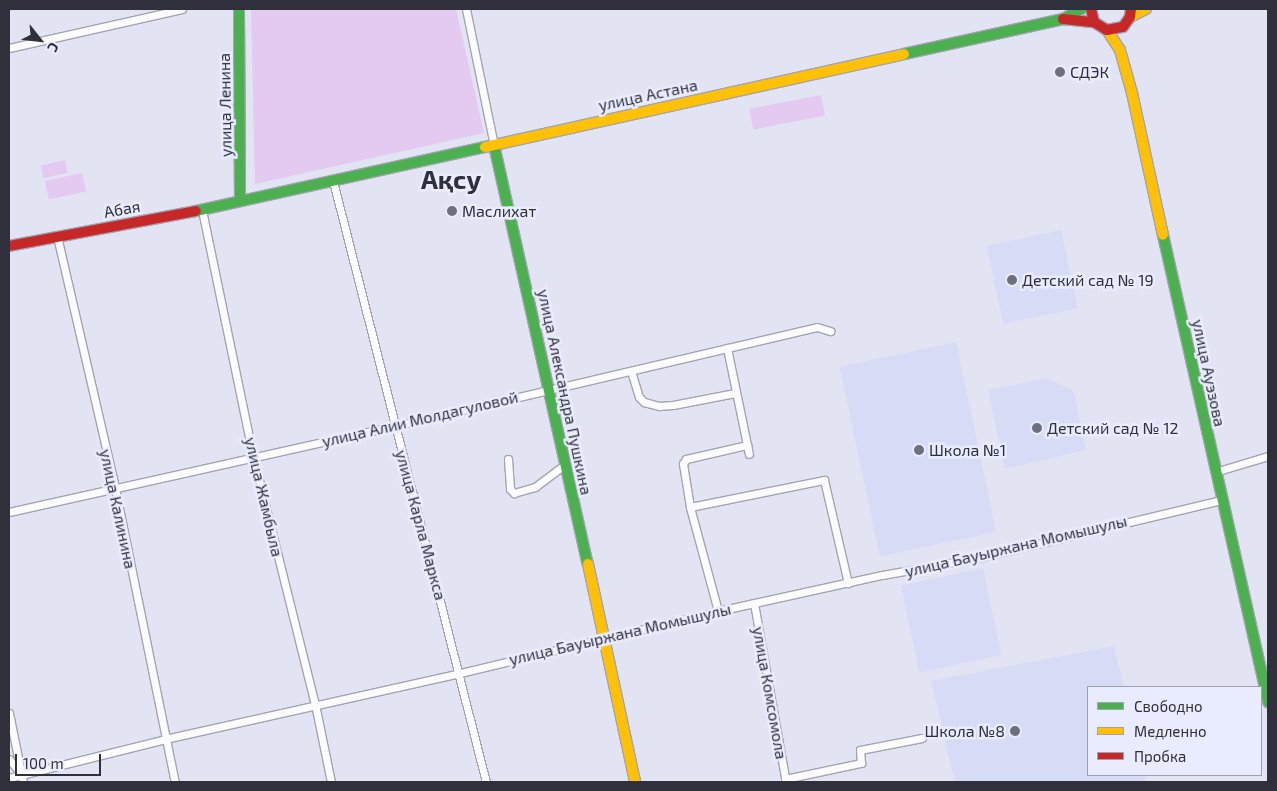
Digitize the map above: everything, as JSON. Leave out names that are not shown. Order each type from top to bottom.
[{"type":"street","points":[[9,48],[182,9]]},
{"type":"street","name":"улица Ленина","points":[[239,9],[240,201]]},
{"type":"street","name":"улица Александра Пушкина","points":[[466,9],[494,145],[550,390],[635,782]]},
{"type":"street","points":[[1063,19],[1081,9]]},
{"type":"street","points":[[1091,9],[1094,22]]},
{"type":"street","points":[[1120,50],[1123,27],[1131,13],[1146,9]]},
{"type":"street","points":[[1063,19],[1094,22],[1107,30],[1120,50]]},
{"type":"street","name":"улица Астана","points":[[240,201],[333,182],[1063,19]]},
{"type":"street","points":[[1107,30],[1123,27]]},
{"type":"street","name":"улица Ауэзова","points":[[1120,50],[1163,230],[1221,500],[1268,702]]},
{"type":"street","name":"улица Карла Маркса","points":[[333,182],[460,673],[486,782]]},
{"type":"street","name":"Абая","points":[[9,246],[202,210],[240,201]]},
{"type":"street","name":"улица Жамбыла","points":[[202,210],[253,456],[315,704],[331,782]]},
{"type":"street","name":"улица Калинина","points":[[57,236],[115,488],[175,782]]},
{"type":"street","name":"улица Алии Молдагуловой","points":[[9,512],[253,456],[395,426],[817,327],[830,331]]},
{"type":"street","points":[[727,348],[748,454]]},
{"type":"street","points":[[631,371],[639,397],[644,402],[658,406],[673,405],[735,393]]},
{"type":"street","points":[[718,611],[690,507],[683,464],[686,459],[747,445]]},
{"type":"street","points":[[1215,472],[1268,456]]},
{"type":"street","points":[[508,458],[510,489],[514,493],[535,487],[565,464]]},
{"type":"street","points":[[690,507],[824,480],[848,583]]},
{"type":"street","name":"улица Бауыржана Момышулы","points":[[9,778],[22,778],[165,739],[460,673],[603,637],[848,583],[978,558],[1221,500]]},
{"type":"street","name":"улица Комсомола","points":[[754,603],[785,781]]},
{"type":"street","points":[[9,713],[22,778]]},
{"type":"street","points":[[785,781],[862,763],[860,750],[922,738]]},
{"type":"street","points":[[9,759],[15,764],[22,778]]},
{"type":"shaded area","points":[[251,9],[456,9],[484,133],[255,184]]},
{"type":"shaded area","points":[[821,95],[825,116],[753,130],[749,109]]},
{"type":"shaded area","points":[[65,160],[68,173],[44,178],[41,166]]},
{"type":"shaded area","points":[[82,173],[86,192],[49,199],[45,181]]},
{"type":"shaded area","points":[[1061,230],[1078,308],[1003,324],[987,246]]},
{"type":"shaded area","name":"Школа №1","points":[[956,342],[996,532],[880,557],[840,367]]},
{"type":"shaded area","points":[[1047,378],[1074,391],[1086,450],[1005,469],[988,390]]},
{"type":"shaded area","points":[[983,568],[1002,655],[919,673],[901,585]]},
{"type":"shaded area","name":"Школа №8","points":[[1114,646],[1124,686],[1087,686],[1087,776],[1145,776],[1147,782],[955,782],[931,681]]},
{"type":"traffic: fast","points":[[239,9],[240,201]]},
{"type":"traffic: fast","points":[[904,54],[1063,19],[1081,9]]},
{"type":"traffic: fast","points":[[494,145],[588,564]]},
{"type":"traffic: fast","points":[[196,211],[485,147]]},
{"type":"traffic: fast","points":[[1163,235],[1268,702]]},
{"type":"traffic: slow","points":[[1130,17],[1146,9]]},
{"type":"traffic: slow","points":[[1107,30],[1120,50],[1132,93],[1163,235]]},
{"type":"traffic: slow","points":[[485,147],[904,54]]},
{"type":"traffic: slow","points":[[588,564],[635,782]]},
{"type":"traffic: jam","points":[[1091,9],[1094,22],[1107,30],[1123,27],[1130,17],[1131,9]]},
{"type":"traffic: jam","points":[[1063,19],[1094,22]]},
{"type":"traffic: jam","points":[[9,246],[196,211]]},
{"type":"place","name":"СДЭК","points":[[1060,72]]},
{"type":"place","name":"Маслихат","points":[[452,211]]},
{"type":"place","name":"Детский сад № 19","points":[[1012,280]]},
{"type":"place","name":"Детский сад № 12","points":[[1037,428]]},
{"type":"place","name":"Школа №1","points":[[919,450]]},
{"type":"place","name":"Школа №8","points":[[1015,731]]},
{"type":"district","name":"Ақсу","points":[[451,179]]}]
